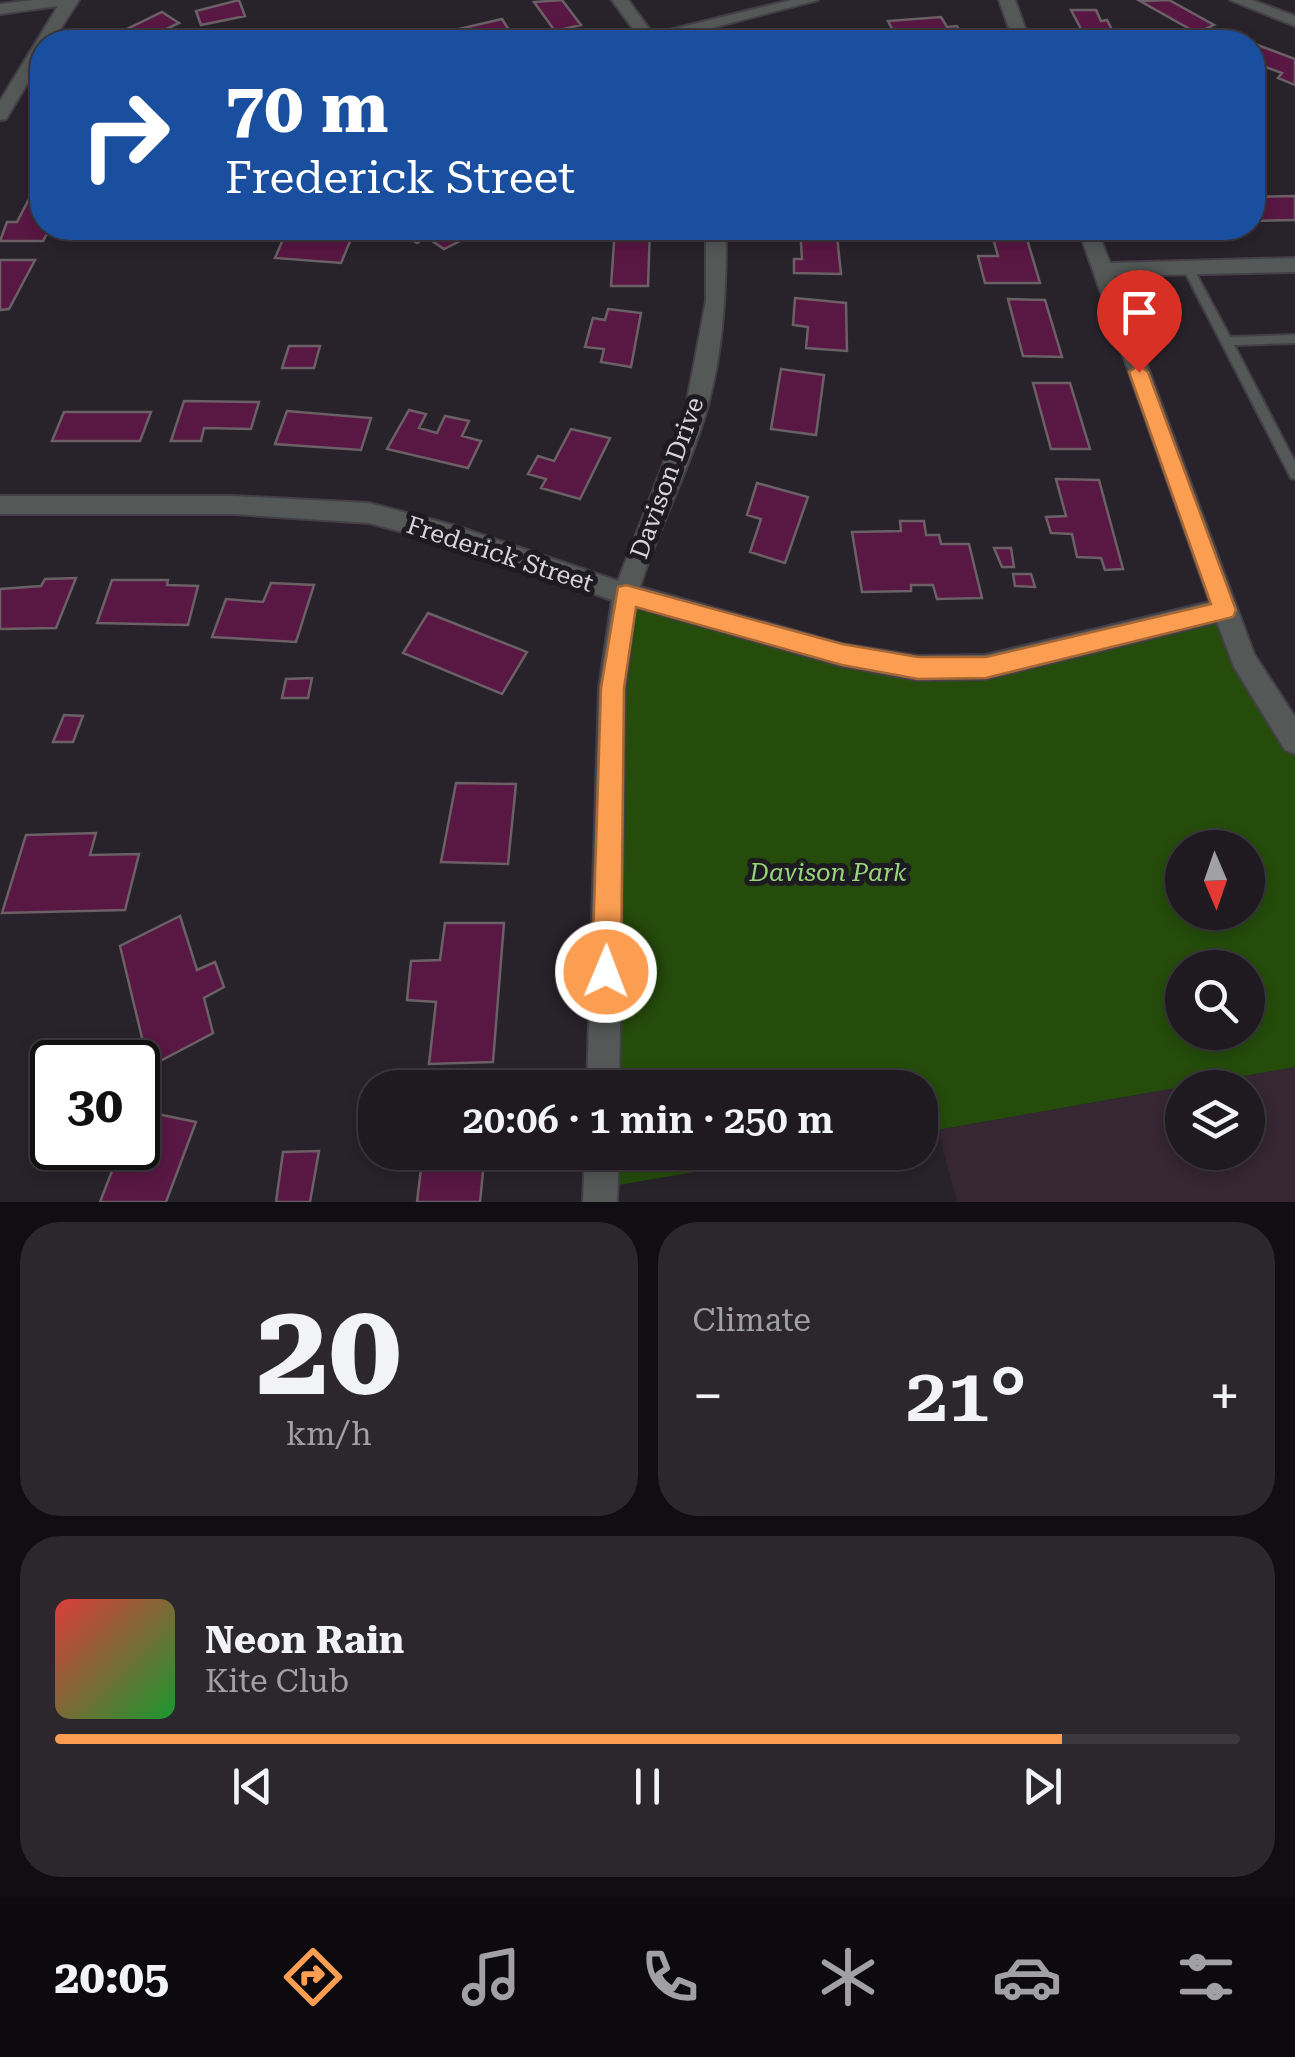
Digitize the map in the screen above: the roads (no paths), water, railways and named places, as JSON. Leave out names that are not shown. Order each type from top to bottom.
[{"type":"street","points":[[0,9],[71,0]]},
{"type":"street","points":[[53,30],[71,0]]},
{"type":"street","points":[[620,0],[639,30]]},
{"type":"street","points":[[694,30],[810,0]]},
{"type":"street","points":[[1008,0],[1018,30]]},
{"type":"street","points":[[1238,0],[1295,20]]},
{"type":"street","points":[[0,116],[30,67]]},
{"type":"street","name":"Davison Drive","points":[[603,1070],[612,688],[626,594],[641,544],[697,406],[716,301],[716,240]]},
{"type":"street","points":[[1091,240],[1243,659],[1295,741]]},
{"type":"street","points":[[1102,270],[1295,265]]},
{"type":"street","name":"Frederick Street","points":[[0,505],[234,504],[369,514],[456,536],[626,594],[842,655],[918,668],[986,668],[1224,610]]},
{"type":"street","points":[[600,1202],[601,1170]]},
{"type":"lane","points":[[1188,268],[1295,474]]},
{"type":"lane","points":[[1226,341],[1295,339]]},
{"type":"park label","name":"Davison Park","points":[[828,872]]}]
